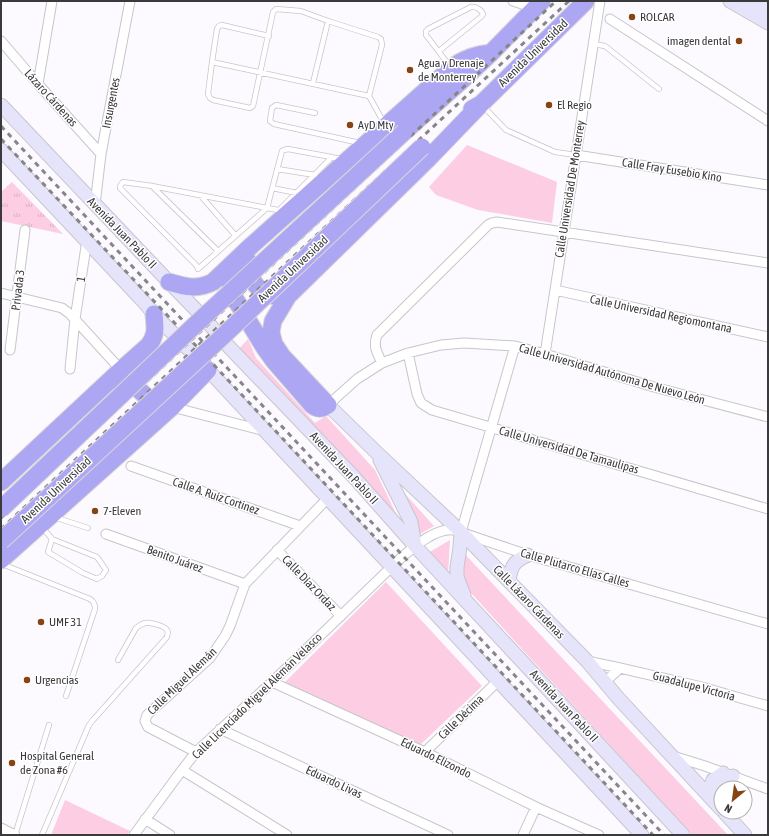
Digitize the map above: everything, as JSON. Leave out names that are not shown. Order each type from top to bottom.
[{"type":"highway","name":"Avenida Universidad","points":[[1,541],[222,337],[422,147],[462,114],[481,104],[586,1]]},
{"type":"highway","name":"Avenida Universidad","points":[[1,509],[196,324],[491,53],[538,4]]},
{"type":"highway","points":[[169,282],[190,288],[198,288],[213,282],[251,246],[284,211],[339,159],[366,144],[451,68],[470,57],[484,53],[491,53]]},
{"type":"highway","points":[[235,262],[230,274],[232,293],[264,347],[274,361],[312,405],[315,408],[323,409],[328,405],[282,356],[274,344],[272,332],[273,321],[288,296],[427,160],[481,104]]},
{"type":"highway","points":[[251,246],[248,257],[252,281],[263,292],[272,296],[288,296]]},
{"type":"highway","points":[[1,482],[121,370],[149,346],[156,331],[154,314]]},
{"type":"highway","points":[[1,560],[172,407],[208,370]]},
{"type":"highway","points":[[106,384],[118,382],[130,385],[141,391],[148,400],[153,412],[153,424]]},
{"type":"street","points":[[38,84],[52,1]]},
{"type":"street","name":"Insurgentes","points":[[95,205],[101,154],[130,1]]},
{"type":"street","points":[[513,1],[538,4]]},
{"type":"street","name":"Calle Universidad De Monterrey","points":[[545,354],[600,1]]},
{"type":"street","points":[[730,1],[768,22]]},
{"type":"street","points":[[752,1],[768,11]]},
{"type":"street","points":[[610,18],[768,121]]},
{"type":"street","name":"Lázaro Cárdenas","points":[[1,41],[101,154]]},
{"type":"street","name":"Avenida Juan Pablo II","points":[[1,105],[353,476],[415,546],[683,835]]},
{"type":"street","points":[[1,150],[144,301],[154,314],[327,499],[392,566],[642,835]]},
{"type":"street","name":"Calle Fray Eusebio Kino","points":[[576,155],[768,185]]},
{"type":"street","points":[[382,363],[375,349],[377,335],[488,225],[492,223],[497,222],[564,231],[768,263]]},
{"type":"street","name":"Privada 3","points":[[10,350],[25,230]]},
{"type":"street","name":"1","points":[[70,368],[86,240]]},
{"type":"street","name":"Calle Universidad Regiomontana","points":[[555,290],[768,337]]},
{"type":"street","points":[[1,293],[62,308],[75,319],[121,370]]},
{"type":"street","name":"Calle Universidad Autónoma De Nuevo León","points":[[328,405],[357,379],[382,363],[408,353],[441,345],[464,343],[515,346],[654,387],[768,417]]},
{"type":"street","points":[[465,600],[457,577],[461,532],[515,346]]},
{"type":"street","name":"Calle Universidad De Tamaulipas","points":[[408,353],[417,394],[421,403],[432,410],[768,509]]},
{"type":"street","name":"Calle Lázaro Cárdenas","points":[[328,405],[461,532],[587,661],[619,699],[672,756],[713,792]]},
{"type":"street","points":[[172,407],[265,431]]},
{"type":"street","points":[[375,451],[411,522],[415,546]]},
{"type":"street","name":"Calle A. Ruíz Cortinez","points":[[131,466],[300,526]]},
{"type":"street","name":"Calle Miguel Alemán","points":[[196,752],[148,727],[145,722],[146,715],[210,658],[230,626],[245,584],[327,499]]},
{"type":"street","name":"Calle Plutarco Elías Calles","points":[[392,566],[415,546],[436,533],[444,530],[454,530],[528,555],[768,624]]},
{"type":"street","name":"Benito Juárez","points":[[106,534],[245,584]]},
{"type":"street","name":"Calle Díaz Ordaz","points":[[277,550],[341,616]]},
{"type":"street","points":[[509,581],[510,571],[515,563],[520,558],[528,555]]},
{"type":"street","name":"Calle Licenciado Miguel Alemán Velasco","points":[[134,835],[196,752],[272,682],[392,566]]},
{"type":"street","name":"Guadalupe Victoria","points":[[587,661],[702,687],[768,706]]},
{"type":"street","points":[[606,682],[620,668]]},
{"type":"street","name":"Calle Décima","points":[[425,752],[498,681]]},
{"type":"street","name":"Eduardo Elizondo","points":[[272,682],[425,752],[536,807],[599,835]]},
{"type":"street","name":"Eduardo Livas","points":[[220,729],[448,835]]},
{"type":"street","points":[[672,756],[768,789]]},
{"type":"street","points":[[182,770],[287,835]]},
{"type":"street","points":[[726,780],[728,774]]},
{"type":"street","points":[[713,780],[728,774]]},
{"type":"street","points":[[524,835],[536,807]]},
{"type":"street","points":[[145,819],[170,835]]},
{"type":"street","points":[[731,820],[745,835]]},
{"type":"street","points":[[1,828],[15,835]]},
{"type":"lane","points":[[439,51],[482,16],[482,11],[474,6],[471,6],[427,29],[426,35],[451,68]]},
{"type":"lane","points":[[269,36],[222,25],[219,26],[217,29],[212,62],[208,94],[210,98],[252,108],[254,105],[269,36],[273,12],[277,9],[301,11],[381,39],[382,45],[369,96],[385,126]]},
{"type":"lane","points":[[313,83],[328,21]]},
{"type":"lane","points":[[593,44],[605,46],[659,89]]},
{"type":"lane","points":[[212,62],[369,96]]},
{"type":"lane","points":[[481,104],[506,130],[556,152],[576,155]]},
{"type":"lane","points":[[315,113],[276,105],[272,108],[270,121],[274,124],[366,144]]},
{"type":"lane","points":[[284,211],[267,208],[152,186],[123,182],[120,186],[120,188],[197,266],[198,269],[267,208],[281,152],[286,149],[339,159]]},
{"type":"lane","points":[[277,169],[321,176]]},
{"type":"lane","points":[[152,186],[218,251]]},
{"type":"lane","points":[[272,188],[302,194]]},
{"type":"lane","points":[[200,195],[235,235]]},
{"type":"lane","points":[[52,539],[97,557],[106,570],[102,576],[97,579],[83,573],[48,552],[52,539],[46,520],[88,528]]},
{"type":"lane","points":[[1,564],[90,599],[95,604],[95,608],[66,696]]},
{"type":"lane","points":[[42,835],[87,729],[93,720],[167,637],[167,630],[163,627],[150,623],[139,625],[118,660]]},
{"type":"lane","points":[[15,835],[49,725]]},
{"type":"green space","points":[[467,145],[557,182],[552,223],[478,210],[436,195],[429,187]]},
{"type":"green space","points":[[12,182],[63,234],[1,221],[1,192]]},
{"type":"green space","points":[[248,339],[256,358],[315,423],[326,416],[375,470],[401,524],[236,352]]},
{"type":"green space","points":[[388,475],[434,526],[420,534]]},
{"type":"green space","points":[[450,540],[448,575],[428,553]]},
{"type":"green space","points":[[461,550],[728,835],[692,835],[459,580]]},
{"type":"green space","points":[[386,582],[482,686],[419,746],[282,685]]},
{"type":"green space","points":[[65,800],[130,831],[127,835],[51,835]]},
{"type":"railway","points":[[1,518],[556,1]]},
{"type":"railway","points":[[1,529],[569,1]]},
{"type":"railway","points":[[1,126],[664,835]]},
{"type":"railway","points":[[1,139],[653,835]]},
{"type":"place","name":"ROLCAR","points":[[632,17]]},
{"type":"place","name":"imagen dental","points":[[739,41]]},
{"type":"place","name":"Agua y Drenaje de Monterrey","points":[[410,70]]},
{"type":"place","name":"El Regio","points":[[549,105]]},
{"type":"place","name":"AyD Mty","points":[[350,125]]},
{"type":"place","name":"7-Eleven","points":[[95,511]]},
{"type":"place","name":"UMF 31","points":[[41,622]]},
{"type":"place","name":"Urgencias","points":[[27,680]]},
{"type":"place","name":"Hospital General de Zona #6","points":[[12,763]]}]
